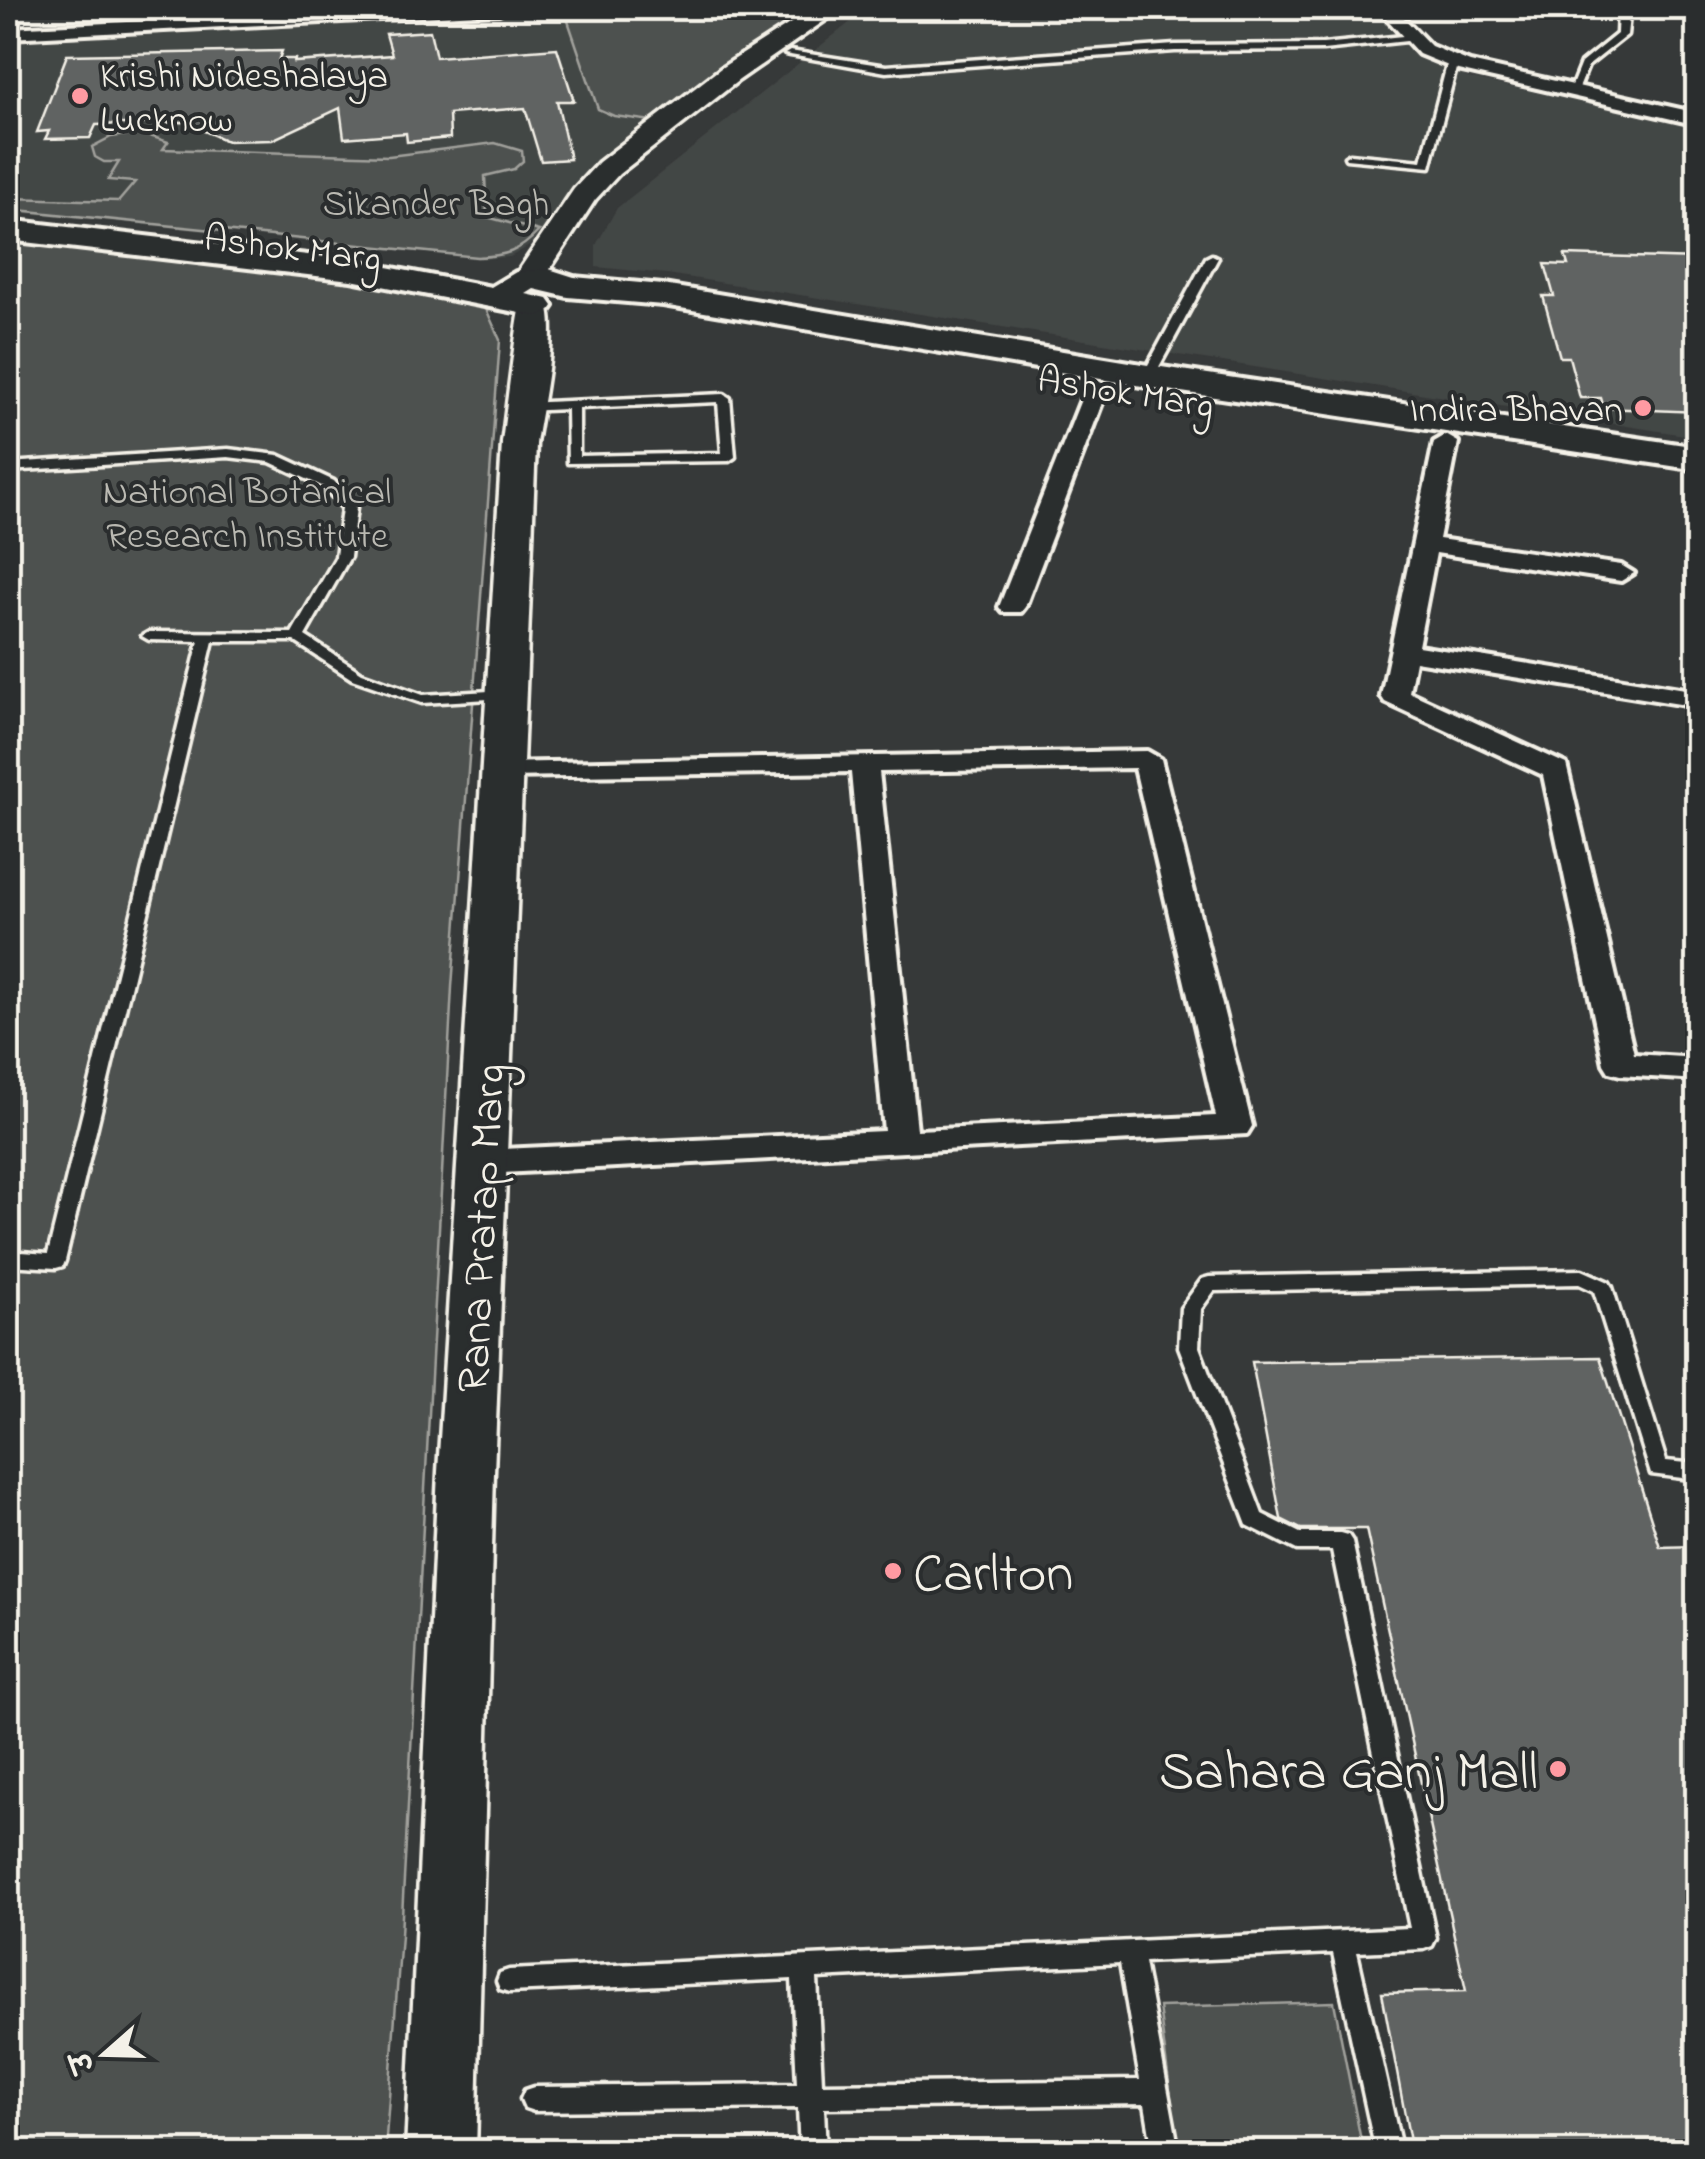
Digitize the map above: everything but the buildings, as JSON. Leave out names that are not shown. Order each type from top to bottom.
[{"type":"main road","points":[[538,291],[584,195],[608,168],[730,74],[830,8]]},
{"type":"main road","name":"Rana Pratap Marg","points":[[441,2152],[466,1472],[502,769],[523,407],[538,291],[629,171],[855,8]]},
{"type":"main road","name":"Ashok Marg","points":[[8,215],[376,255],[647,312],[1698,482]]},
{"type":"main road","name":"Ashok Marg","points":[[8,230],[538,291],[662,295],[1148,376],[1698,459]]},
{"type":"street","points":[[8,33],[237,14],[499,8]]},
{"type":"street","points":[[1385,8],[1425,50],[1453,61],[1698,119]]},
{"type":"street","points":[[1012,607],[1097,387]]},
{"type":"street","points":[[1446,442],[1395,696],[1556,770],[1620,1064],[1698,1069]]},
{"type":"street","points":[[1424,544],[1621,573]]},
{"type":"street","points":[[1404,650],[1698,699]]},
{"type":"street","points":[[482,1162],[1236,1126],[1147,759],[502,769]]},
{"type":"street","points":[[864,764],[902,1142]]},
{"type":"lane","points":[[1573,91],[1584,64],[1622,35],[1624,16],[1620,12]]},
{"type":"lane","points":[[790,54],[886,69],[1175,48],[1323,48],[1413,38]]},
{"type":"lane","points":[[1350,157],[1426,165],[1453,61]]},
{"type":"lane","points":[[1148,376],[1212,258]]},
{"type":"lane","points":[[523,407],[724,398],[729,456],[573,460],[573,405]]},
{"type":"lane","points":[[8,467],[228,453],[272,458],[330,484],[349,508],[343,556],[297,637]]},
{"type":"lane","points":[[148,636],[297,637],[357,676],[422,698],[506,694]]},
{"type":"lane","points":[[8,1258],[56,1262],[207,636]]},
{"type":"lane","points":[[509,1981],[1424,1938],[1341,1541],[1297,1542],[1254,1519],[1189,1347],[1191,1308],[1209,1284],[1582,1277],[1602,1287],[1658,1468],[1698,1472]]},
{"type":"lane","points":[[1342,1943],[1389,2152]]},
{"type":"lane","points":[[1130,1953],[1166,2152]]},
{"type":"lane","points":[[804,1968],[813,2152]]},
{"type":"lane","points":[[534,2098],[1155,2092]]},
{"type":"shaded area","points":[[691,8],[810,10],[597,165],[529,246],[510,257],[480,259],[8,211],[8,41],[431,16]]},
{"type":"shaded area","points":[[868,8],[1372,8],[1414,54],[1469,78],[1697,127],[1697,437],[667,274],[596,267],[596,245],[617,208]]},
{"type":"green space","points":[[767,8],[804,12],[652,121],[614,116],[598,109],[567,18]]},
{"type":"green space","name":"Sikander Bagh","points":[[141,133],[168,142],[163,149],[389,156],[495,143],[522,151],[523,161],[514,169],[485,176],[487,217],[539,231],[511,252],[477,257],[8,209],[8,198],[119,201],[135,182],[108,180],[119,162],[104,162],[95,157],[92,147],[111,137]]},
{"type":"green space","name":"National Botanical Research Institute","points":[[8,238],[378,278],[483,302],[500,340],[452,987],[401,1935],[385,2151],[8,2151]]},
{"type":"green space","points":[[1334,2002],[1363,2151],[1178,2151],[1159,2007]]},
{"type":"place","name":"Krishi Nideshalaya Lucknow","points":[[80,96]]},
{"type":"place","name":"Indira Bhavan","points":[[1643,408]]},
{"type":"place","name":"Carlton","points":[[893,1571]]},
{"type":"place","name":"Sahara Ganj Mall","points":[[1558,1769]]}]
